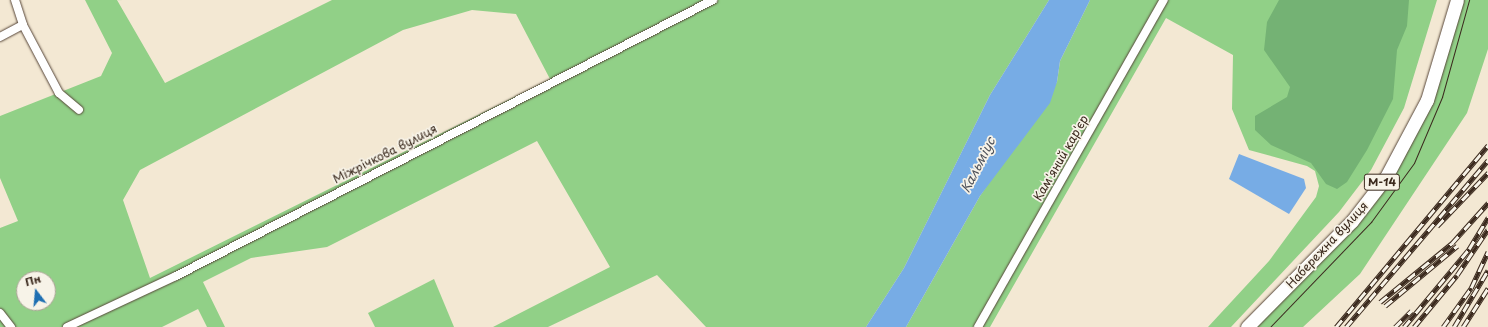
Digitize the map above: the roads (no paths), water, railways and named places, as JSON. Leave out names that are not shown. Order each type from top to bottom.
[{"type":"highway","name":"Набережна вулиця","points":[[1247,327],[1352,221],[1386,176],[1427,100],[1457,0]]},
{"type":"street","points":[[15,0],[23,26],[60,93],[79,110]]},
{"type":"street","name":"Міжрічкова вулиця","points":[[67,327],[176,276],[713,0]]},
{"type":"street","name":"Кам'яний кар'єр","points":[[978,327],[1164,0]]},
{"type":"street","points":[[0,37],[23,26]]},
{"type":"street","points":[[0,313],[11,327]]},
{"type":"water","name":"Кальміус","points":[[1049,0],[1090,0],[1060,61],[1057,82],[1050,103],[980,196],[906,327],[866,327],[904,268],[990,95]]},
{"type":"water","points":[[1239,154],[1304,179],[1306,188],[1289,214],[1229,179]]},
{"type":"tram line","points":[[1270,327],[1371,222],[1414,163],[1442,97],[1469,0]]},
{"type":"railway","points":[[1336,327],[1488,145]]},
{"type":"railway","points":[[1346,327],[1488,160]]},
{"type":"railway","points":[[1437,226],[1488,173]]},
{"type":"railway","points":[[1380,302],[1452,243],[1488,203]]},
{"type":"railway","points":[[1404,327],[1469,249],[1488,217]]},
{"type":"railway","points":[[1414,327],[1457,275],[1488,229]]},
{"type":"railway","points":[[1385,306],[1457,246]]},
{"type":"railway","points":[[1443,327],[1471,288],[1488,252]]},
{"type":"railway","points":[[1454,327],[1488,270]]},
{"type":"railway","points":[[1463,327],[1488,288]]},
{"type":"railway","points":[[1395,327],[1411,311]]}]
